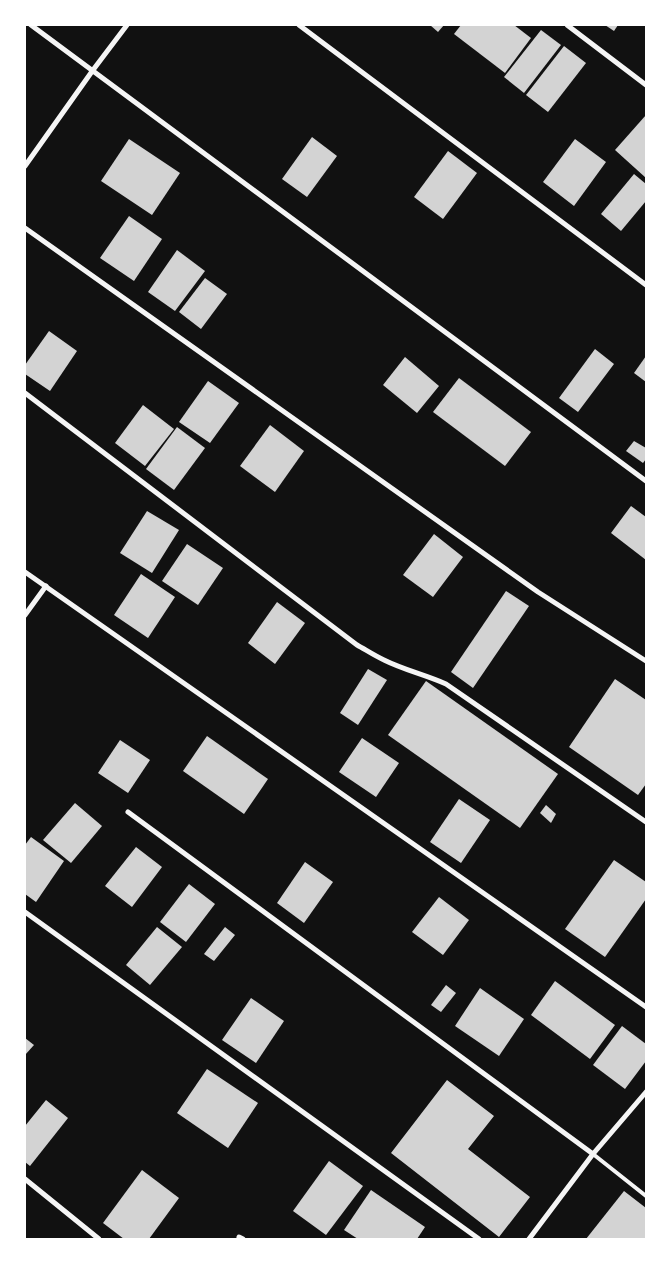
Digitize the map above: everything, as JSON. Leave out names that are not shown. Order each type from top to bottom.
[{"type":"street","points":[[31,25],[646,481]]},
{"type":"street","points":[[25,166],[127,25]]},
{"type":"street","points":[[300,25],[646,285]]},
{"type":"street","points":[[567,25],[646,85]]},
{"type":"street","points":[[25,228],[538,592],[646,661]]},
{"type":"street","points":[[25,393],[357,645],[382,660],[446,684],[646,822]]},
{"type":"street","points":[[25,572],[646,1008]]},
{"type":"street","points":[[25,615],[46,586]]},
{"type":"street","points":[[128,812],[593,1154]]},
{"type":"street","points":[[25,912],[479,1239]]},
{"type":"street","points":[[529,1239],[593,1154],[646,1092]]},
{"type":"street","points":[[25,1178],[99,1239]]},
{"type":"lane","points":[[593,1154],[646,1196]]},
{"type":"building","points":[[430,25],[444,25],[438,32]]},
{"type":"building","points":[[461,25],[514,25],[531,38],[505,73],[454,34]]},
{"type":"building","points":[[605,25],[618,25],[614,31]]},
{"type":"building","points":[[541,30],[561,45],[524,93],[504,77]]},
{"type":"building","points":[[564,46],[586,63],[548,112],[526,95]]},
{"type":"building","points":[[646,115],[646,178],[615,150]]},
{"type":"building","points":[[312,137],[337,156],[307,197],[282,179]]},
{"type":"building","points":[[129,139],[180,173],[152,215],[101,181]]},
{"type":"building","points":[[575,139],[606,162],[574,206],[543,182]]},
{"type":"building","points":[[448,151],[477,173],[443,219],[414,197]]},
{"type":"building","points":[[634,174],[646,184],[646,201],[621,231],[601,214]]},
{"type":"building","points":[[129,216],[162,239],[134,281],[100,258]]},
{"type":"building","points":[[177,250],[205,271],[175,311],[148,292]]},
{"type":"building","points":[[205,278],[227,294],[201,329],[179,312]]},
{"type":"building","points":[[49,331],[77,351],[50,391],[25,374],[25,365]]},
{"type":"building","points":[[595,349],[614,364],[578,412],[559,398]]},
{"type":"building","points":[[646,356],[646,382],[634,373]]},
{"type":"building","points":[[405,357],[439,386],[417,413],[383,385]]},
{"type":"building","points":[[459,378],[531,432],[505,466],[433,412]]},
{"type":"building","points":[[208,381],[239,403],[210,443],[179,422]]},
{"type":"building","points":[[143,405],[174,429],[145,466],[115,443]]},
{"type":"building","points":[[270,425],[304,451],[275,492],[240,466]]},
{"type":"building","points":[[177,427],[205,448],[174,490],[146,469]]},
{"type":"building","points":[[634,441],[646,448],[646,459],[643,463],[626,451]]},
{"type":"building","points":[[631,506],[646,517],[646,560],[611,533]]},
{"type":"building","points":[[147,511],[179,530],[152,573],[120,553]]},
{"type":"building","points":[[434,534],[463,557],[433,597],[403,575]]},
{"type":"building","points":[[187,544],[223,568],[198,605],[162,581]]},
{"type":"building","points":[[141,574],[175,597],[148,638],[114,615]]},
{"type":"building","points":[[506,591],[529,606],[473,688],[451,672]]},
{"type":"building","points":[[277,602],[305,623],[275,664],[248,643]]},
{"type":"building","points":[[368,669],[387,680],[358,725],[340,713]]},
{"type":"building","points":[[615,679],[646,700],[646,784],[638,795],[569,747]]},
{"type":"building","points":[[426,681],[558,774],[520,828],[388,735]]},
{"type":"building","points":[[207,736],[268,779],[244,814],[183,771]]},
{"type":"building","points":[[362,738],[399,763],[376,797],[339,772]]},
{"type":"building","points":[[120,740],[150,760],[128,793],[98,773]]},
{"type":"building","points":[[459,799],[490,820],[461,863],[430,842]]},
{"type":"building","points":[[75,803],[102,826],[71,863],[43,840]]},
{"type":"building","points":[[546,805],[556,814],[551,823],[540,813]]},
{"type":"building","points":[[31,837],[64,861],[36,902],[25,894],[25,845]]},
{"type":"building","points":[[136,847],[162,867],[132,907],[105,886]]},
{"type":"building","points":[[614,860],[646,882],[646,899],[605,957],[565,929]]},
{"type":"building","points":[[305,862],[333,882],[304,923],[277,903]]},
{"type":"building","points":[[189,884],[215,904],[186,942],[160,922]]},
{"type":"building","points":[[439,897],[469,920],[443,955],[412,932]]},
{"type":"building","points":[[157,927],[182,947],[150,985],[126,965]]},
{"type":"building","points":[[225,927],[235,935],[214,961],[204,954]]},
{"type":"building","points":[[555,981],[615,1025],[590,1059],[531,1015]]},
{"type":"building","points":[[446,985],[456,993],[441,1012],[431,1005]]},
{"type":"building","points":[[480,988],[524,1019],[499,1056],[455,1026]]},
{"type":"building","points":[[251,998],[284,1021],[256,1063],[222,1040]]},
{"type":"building","points":[[622,1026],[646,1044],[646,1061],[625,1089],[593,1065]]},
{"type":"building","points":[[25,1038],[34,1045],[25,1055]]},
{"type":"building","points":[[207,1069],[258,1103],[228,1148],[177,1113]]},
{"type":"building","points":[[447,1080],[494,1116],[468,1149],[530,1197],[499,1237],[391,1153]]},
{"type":"building","points":[[46,1100],[68,1118],[30,1166],[25,1162],[25,1126]]},
{"type":"building","points":[[329,1161],[363,1186],[326,1235],[293,1211]]},
{"type":"building","points":[[142,1170],[179,1198],[149,1239],[124,1239],[103,1223]]},
{"type":"building","points":[[371,1190],[425,1227],[417,1239],[358,1239],[344,1230]]},
{"type":"building","points":[[624,1191],[646,1208],[646,1239],[586,1239]]}]
